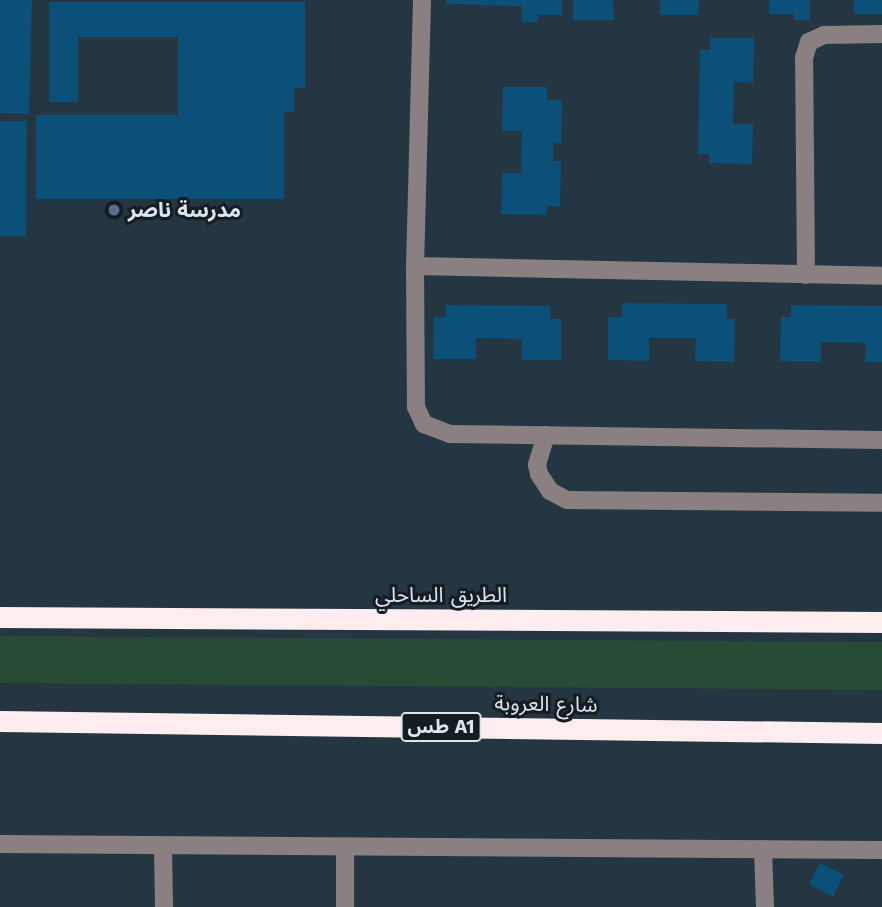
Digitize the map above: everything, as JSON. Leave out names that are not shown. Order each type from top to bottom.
[{"type":"highway","name":"الطريق الساحلي","points":[[0,617],[882,622]]},
{"type":"highway","name":"شارع العروبة","points":[[0,721],[882,733]]},
{"type":"street","points":[[422,0],[415,266],[416,407],[424,424],[450,434],[882,440]]},
{"type":"street","points":[[806,275],[804,58],[809,43],[824,35],[882,34]]},
{"type":"street","points":[[415,266],[882,276]]},
{"type":"street","points":[[546,435],[537,465],[550,491],[567,500],[882,503]]},
{"type":"street","points":[[0,844],[163,848],[882,850]]},
{"type":"street","points":[[345,847],[345,907]]},
{"type":"street","points":[[163,848],[164,907]]},
{"type":"street","points":[[763,849],[765,907]]},
{"type":"green space","points":[[0,636],[882,642],[882,690],[0,683]]},
{"type":"building","points":[[0,0],[32,0],[29,114],[0,113]]},
{"type":"building","points":[[446,0],[562,0],[562,15],[538,15],[538,22],[522,22],[522,6],[446,4]]},
{"type":"building","points":[[573,0],[613,0],[614,20],[573,20]]},
{"type":"building","points":[[660,0],[699,0],[699,15],[660,15]]},
{"type":"building","points":[[769,0],[810,0],[810,20],[794,20],[794,14],[769,14]]},
{"type":"building","points":[[854,0],[882,0],[882,14],[854,14]]},
{"type":"building","points":[[49,2],[305,2],[305,88],[294,88],[294,112],[284,112],[284,199],[36,199],[36,115],[178,115],[178,37],[78,37],[78,102],[49,102]]},
{"type":"building","points":[[710,38],[754,38],[753,83],[734,82],[733,124],[753,124],[752,164],[709,163],[709,154],[698,154],[700,50],[710,50]]},
{"type":"building","points":[[503,87],[547,87],[547,100],[562,100],[561,144],[553,143],[553,161],[561,161],[560,207],[547,206],[547,215],[501,214],[502,173],[521,173],[522,131],[502,131]]},
{"type":"building","points":[[0,121],[27,121],[26,236],[0,236]]},
{"type":"building","points":[[622,303],[727,304],[727,319],[735,319],[734,362],[695,361],[696,338],[649,338],[649,361],[608,360],[608,317],[622,317]]},
{"type":"building","points":[[446,305],[550,306],[550,319],[561,319],[561,360],[522,360],[522,339],[476,338],[476,359],[433,359],[434,317],[446,317]]},
{"type":"building","points":[[791,305],[882,306],[882,362],[865,362],[866,343],[821,342],[821,362],[780,361],[781,317],[791,317]]},
{"type":"building","points":[[820,863],[844,875],[833,897],[809,884]]},
{"type":"place","name":"مدرسة ناصر","points":[[114,210]]}]
